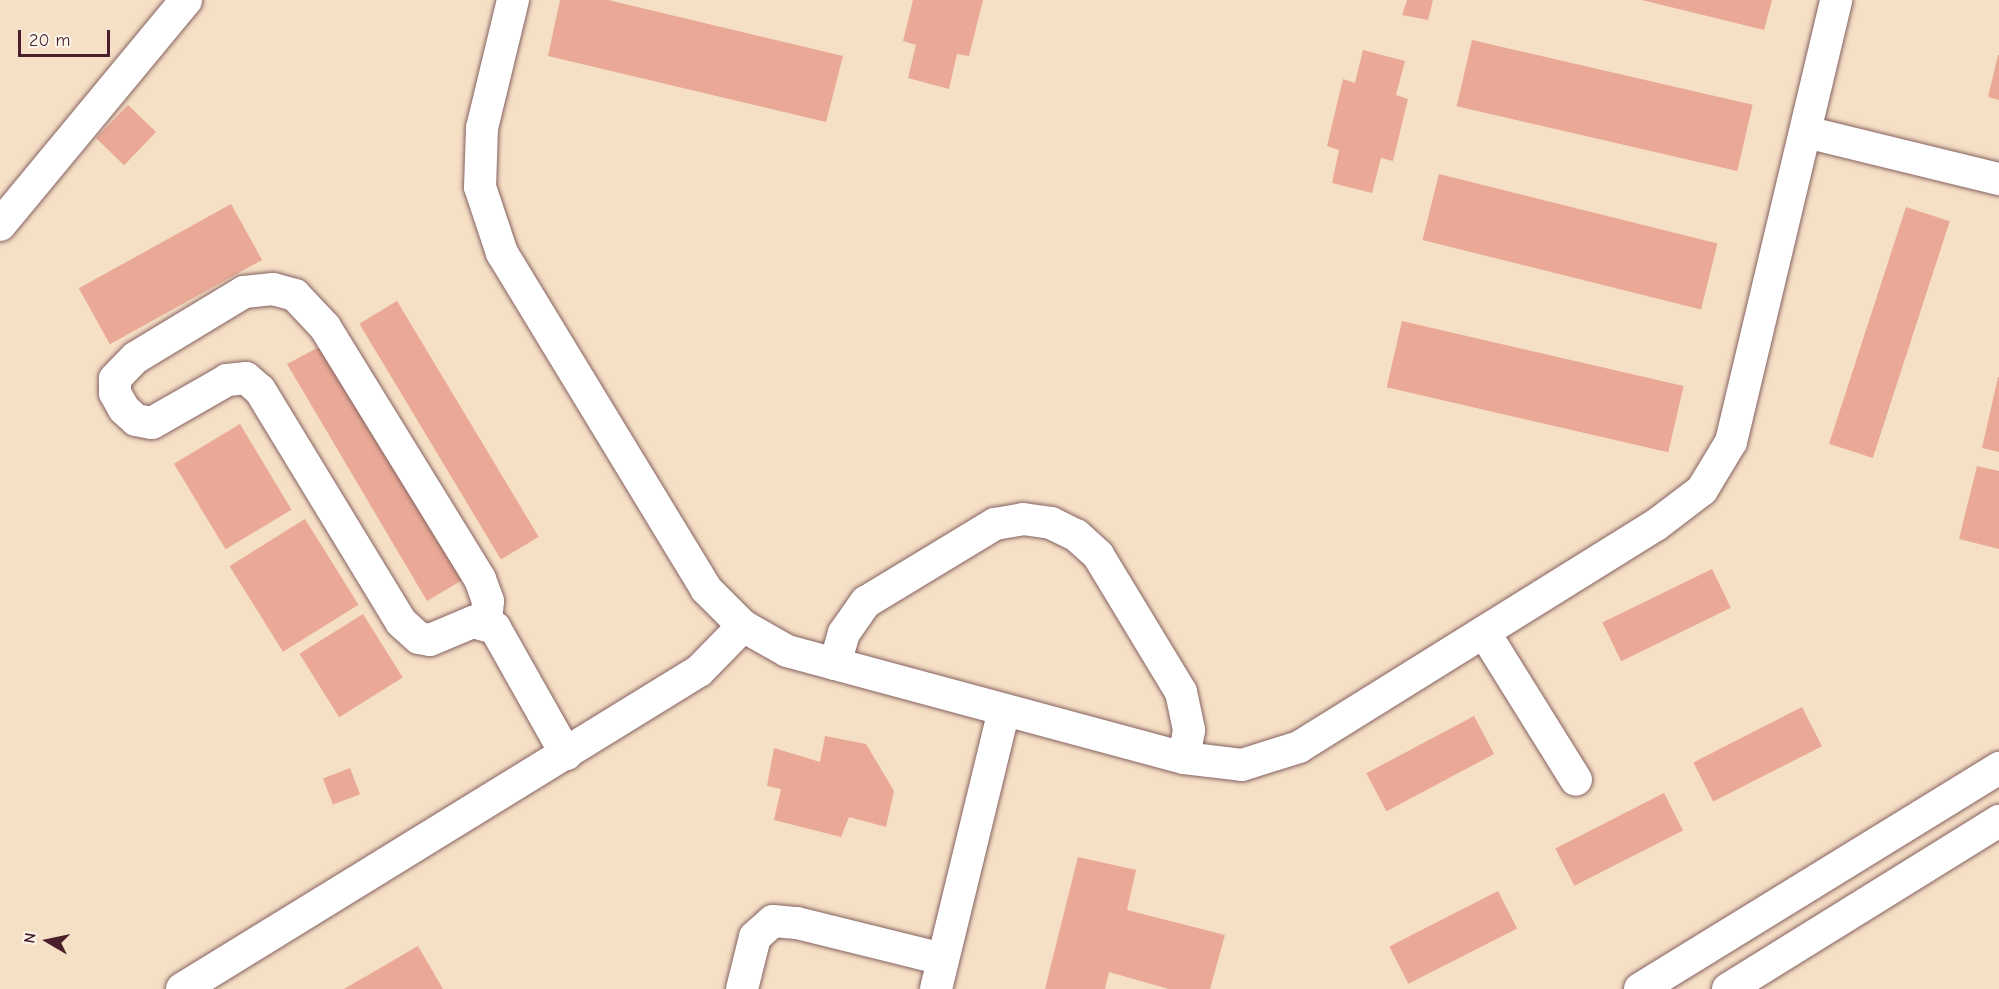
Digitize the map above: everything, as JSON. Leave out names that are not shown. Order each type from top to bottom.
[{"type":"street","points":[[0,225],[186,0]]},
{"type":"street","points":[[513,0],[482,128],[480,187],[502,254],[706,589],[743,626],[787,651],[1184,758],[1242,765],[1299,747],[1656,525],[1702,489],[1731,442],[1836,0]]},
{"type":"street","points":[[1806,132],[1999,178]]},
{"type":"street","points":[[486,623],[488,601],[483,584],[325,327],[295,295],[273,289],[244,292],[135,358],[116,379],[115,393],[124,409],[136,420],[152,423],[226,380],[246,378],[260,390],[410,632],[430,640],[460,626],[486,623],[503,638],[566,754]]},
{"type":"street","points":[[835,664],[844,633],[866,602],[995,524],[1023,519],[1051,523],[1076,535],[1098,555],[1181,692],[1189,730],[1184,758]]},
{"type":"street","points":[[182,989],[699,671],[743,626]]},
{"type":"street","points":[[1484,632],[1576,780]]},
{"type":"street","points":[[936,989],[1004,710]]},
{"type":"street","points":[[1640,989],[1999,768]]},
{"type":"street","points":[[1728,989],[1999,821]]},
{"type":"street","points":[[742,989],[754,937],[773,921],[797,923],[943,959]]},
{"type":"building","points":[[560,0],[608,0],[843,56],[826,122],[548,56]]},
{"type":"building","points":[[913,0],[983,0],[969,56],[957,54],[949,89],[908,78],[916,45],[903,41]]},
{"type":"building","points":[[1407,0],[1433,0],[1428,20],[1402,15]]},
{"type":"building","points":[[1642,0],[1772,0],[1764,30]]},
{"type":"building","points":[[1472,40],[1753,105],[1737,171],[1457,106]]},
{"type":"building","points":[[1363,50],[1405,61],[1396,95],[1408,99],[1393,161],[1381,158],[1372,193],[1332,183],[1339,150],[1327,146],[1343,79],[1355,83]]},
{"type":"building","points":[[1999,55],[1999,100],[1988,97]]},
{"type":"building","points":[[128,105],[156,132],[124,165],[96,138]]},
{"type":"building","points":[[1439,174],[1717,243],[1701,309],[1423,240]]},
{"type":"building","points":[[231,204],[262,260],[110,344],[79,288]]},
{"type":"building","points":[[1906,207],[1950,221],[1873,458],[1829,444]]},
{"type":"building","points":[[397,301],[539,537],[501,559],[359,324]]},
{"type":"building","points":[[1402,321],[1684,386],[1668,452],[1387,387]]},
{"type":"building","points":[[319,347],[464,579],[427,601],[287,364]]},
{"type":"building","points":[[1999,377],[1999,452],[1982,448]]},
{"type":"building","points":[[240,424],[292,510],[226,549],[174,464]]},
{"type":"building","points":[[1977,466],[1999,471],[1999,549],[1959,539]]},
{"type":"building","points":[[305,519],[359,605],[283,652],[230,566]]},
{"type":"building","points":[[1712,569],[1731,608],[1621,661],[1602,622]]},
{"type":"building","points":[[363,614],[403,678],[339,717],[299,654]]},
{"type":"building","points":[[1802,707],[1822,746],[1713,802],[1693,762]]},
{"type":"building","points":[[1474,716],[1494,754],[1386,811],[1366,773]]},
{"type":"building","points":[[825,736],[866,744],[894,791],[886,827],[849,817],[841,837],[774,820],[781,789],[767,786],[774,748],[820,762]]},
{"type":"building","points":[[350,768],[360,794],[333,805],[323,778]]},
{"type":"building","points":[[1664,793],[1683,830],[1574,886],[1555,848]]},
{"type":"building","points":[[1078,857],[1136,870],[1127,910],[1225,935],[1210,989],[1169,989],[1109,972],[1105,989],[1045,989]]},
{"type":"building","points":[[1498,891],[1517,928],[1408,984],[1389,946]]},
{"type":"building","points":[[418,946],[443,989],[344,989]]}]
